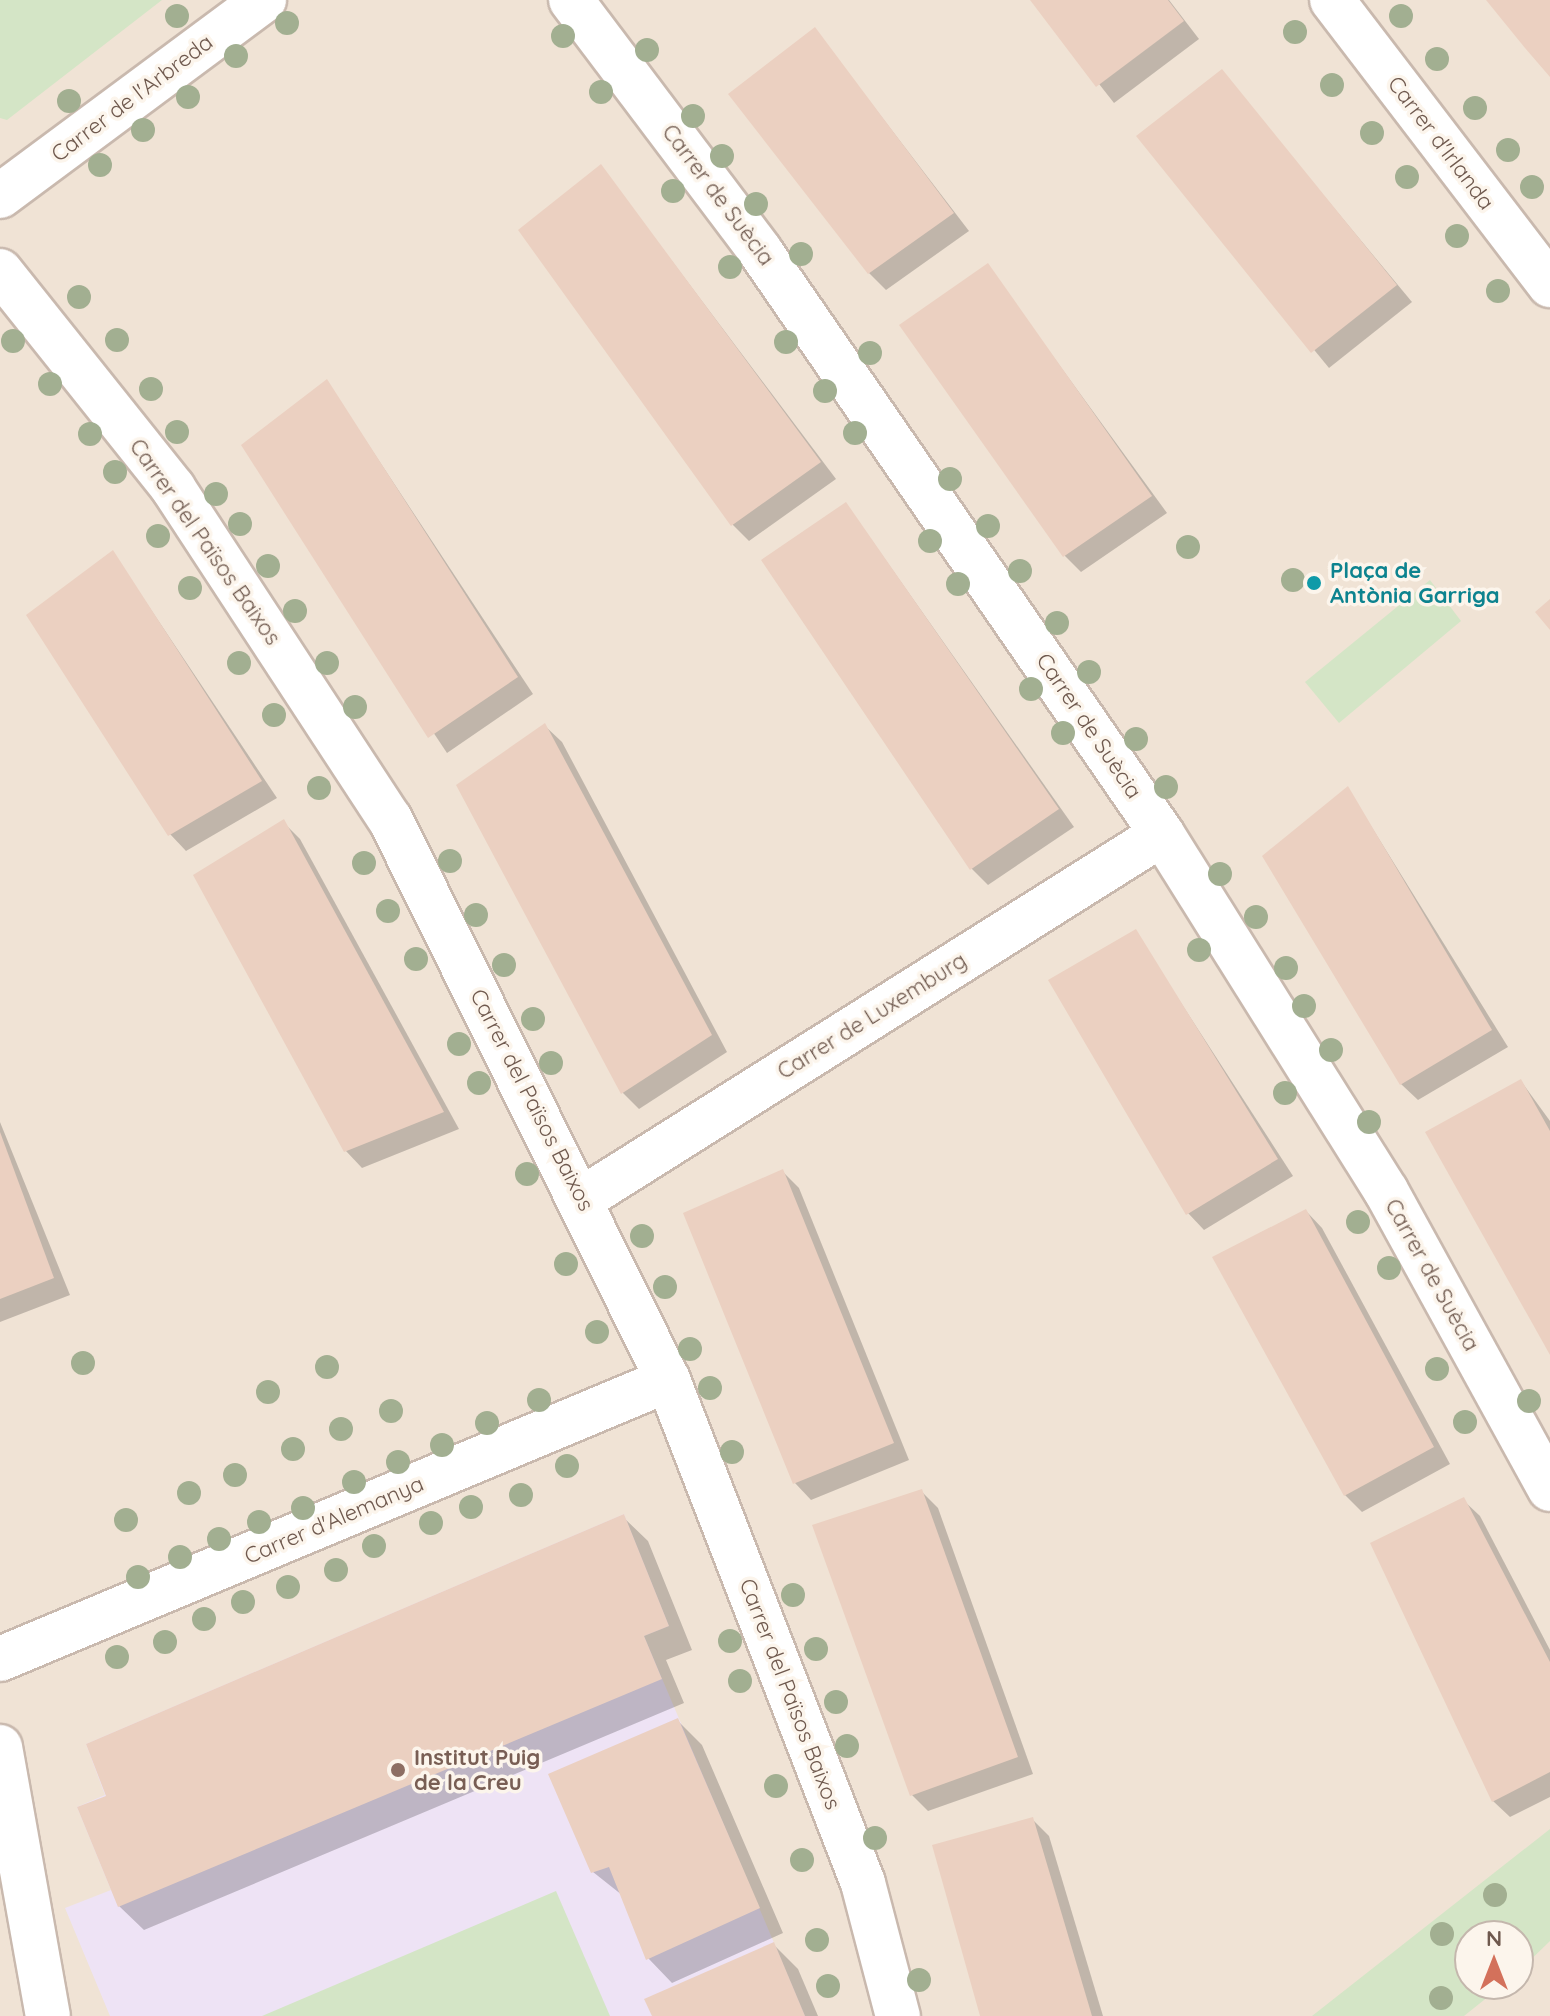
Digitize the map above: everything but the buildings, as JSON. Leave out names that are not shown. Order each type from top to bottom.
[{"type":"street","name":"Carrer de l'Arbreda","points":[[0,196],[264,0]]},
{"type":"street","name":"Carrer de Suècia","points":[[571,0],[760,251],[1162,834],[1386,1191],[1550,1489]]},
{"type":"street","name":"Carrer d'Irlanda","points":[[1332,0],[1550,285]]},
{"type":"street","name":"Carrer del Països Baixos","points":[[0,271],[173,488],[390,819],[582,1199],[668,1380],[863,1883],[898,2016]]},
{"type":"street","name":"Carrer de Luxemburg","points":[[582,1199],[1162,834]]},
{"type":"street","name":"Carrer d'Alemanya","points":[[0,1659],[668,1380]]},
{"type":"street","points":[[0,1747],[48,2016]]},
{"type":"shaded area","points":[[0,0],[1550,0],[1550,2016],[0,2016]]},
{"type":"shaded area","name":"Institut Puig de la Creu","points":[[624,1514],[669,1626],[644,1636],[805,2016],[110,2016],[65,1908],[111,1890],[77,1807],[105,1795],[86,1744]]},
{"type":"green space","points":[[0,0],[162,0],[7,120],[0,118]]},
{"type":"green space","points":[[1430,580],[1461,621],[1339,723],[1305,682]]},
{"type":"green space","points":[[1550,1829],[1550,1941],[1534,1956],[1534,1920],[1454,1920],[1454,2000],[1484,2000],[1464,2016],[1312,2016]]},
{"type":"green space","points":[[556,1891],[610,2016],[262,2016]]},
{"type":"place","name":"Plaça de Antònia Garriga","points":[[1314,583]]},
{"type":"place","name":"Institut Puig de la Creu","points":[[398,1770]]}]
